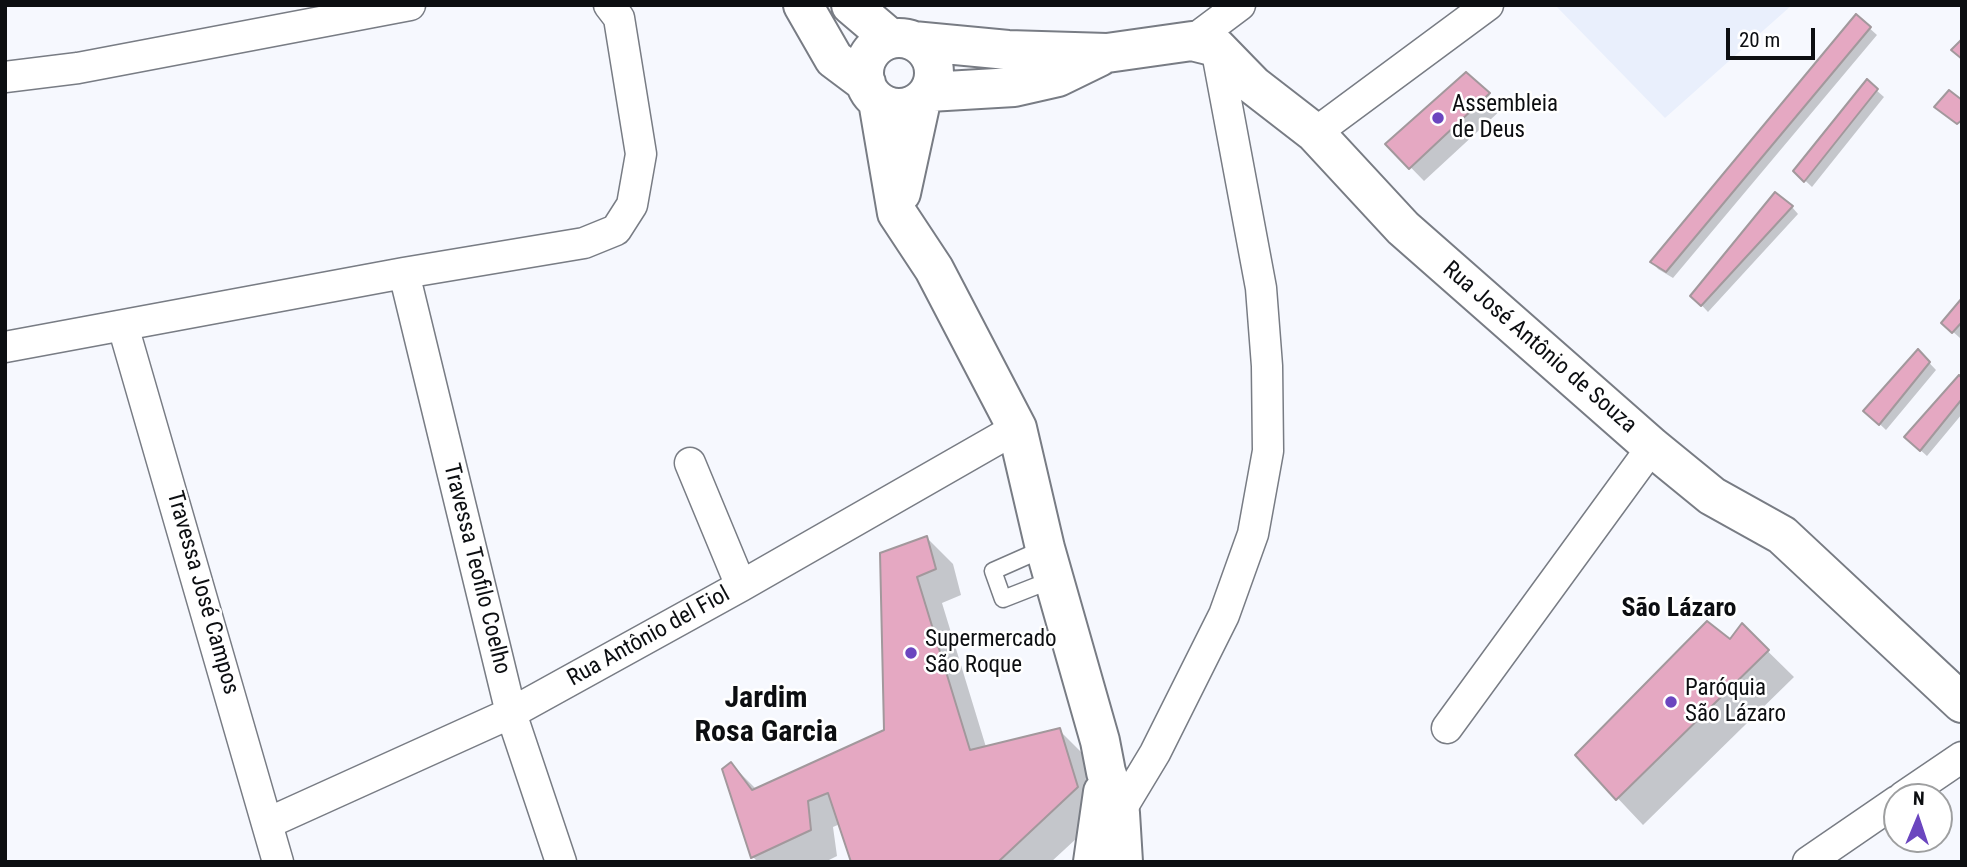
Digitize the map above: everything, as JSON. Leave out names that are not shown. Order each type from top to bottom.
[{"type":"street","points":[[5,77],[78,68],[410,5]]},
{"type":"street","points":[[5,347],[404,273],[584,243],[615,230],[632,205],[641,154],[619,18],[609,5]]},
{"type":"street","points":[[803,5],[834,59],[888,106],[900,108],[911,106],[925,96],[1014,86],[1058,77],[1107,53]]},
{"type":"street","points":[[851,5],[902,40],[924,47],[931,57],[934,69],[934,81],[925,96],[897,213]]},
{"type":"street","points":[[1120,813],[1106,772],[1100,741],[1050,564],[1017,428],[934,269],[897,213],[872,92],[864,72],[866,61],[880,43],[902,40],[1008,50],[1107,53],[1204,44],[1240,5]]},
{"type":"street","points":[[1315,133],[1488,5]]},
{"type":"street","points":[[1103,858],[1120,813],[1155,753],[1224,615],[1253,534],[1268,451],[1267,366],[1261,288],[1204,44]]},
{"type":"street","name":"Rua José Antônio de Souza","points":[[1204,44],[1315,133],[1403,228],[1652,447],[1712,496],[1782,535],[1962,703]]},
{"type":"street","name":"Travessa Teofilo Coelho","points":[[404,273],[511,713],[561,862]]},
{"type":"street","name":"Travessa José Campos","points":[[123,326],[278,862]]},
{"type":"street","name":"Rua Antônio del Fiol","points":[[268,823],[511,713],[741,586],[1017,428]]},
{"type":"street","points":[[1447,728],[1652,447]]},
{"type":"street","points":[[690,463],[741,586]]},
{"type":"street","points":[[1924,783],[1962,757]]},
{"type":"street","points":[[1103,858],[1106,772]]},
{"type":"street","points":[[1808,862],[1883,811]]},
{"type":"shaded area","points":[[1555,5],[1792,5],[1665,118]]},
{"type":"building","points":[[1856,14],[1871,27],[1666,272],[1650,262]]},
{"type":"building","points":[[1962,39],[1962,59],[1951,50]]},
{"type":"building","name":"Assembleia de Deus","points":[[1466,72],[1490,93],[1409,169],[1385,144]]},
{"type":"building","points":[[1867,79],[1878,89],[1804,182],[1793,171]]},
{"type":"building","points":[[1949,90],[1962,100],[1962,120],[1957,124],[1934,107]]},
{"type":"building","points":[[1775,192],[1793,206],[1701,306],[1690,296]]},
{"type":"building","points":[[1962,298],[1962,322],[1952,333],[1941,323]]},
{"type":"building","points":[[1918,349],[1930,362],[1879,425],[1863,411]]},
{"type":"building","points":[[1959,375],[1962,378],[1962,399],[1920,451],[1904,437]]},
{"type":"building","name":"Supermercado São Roque","points":[[927,536],[936,569],[917,577],[970,750],[1060,728],[1078,787],[998,862],[851,862],[828,793],[808,801],[811,830],[751,858],[722,769],[731,762],[752,790],[884,730],[880,553]]},
{"type":"building","name":"Paróquia São Lázaro","points":[[1707,621],[1730,639],[1742,623],[1769,650],[1616,800],[1575,755]]},
{"type":"place","name":"Assembleia de Deus","points":[[1438,118]]},
{"type":"place","name":"Supermercado São Roque","points":[[911,653]]},
{"type":"place","name":"Paróquia São Lázaro","points":[[1671,702]]},
{"type":"district","name":"São Lázaro","points":[[1679,609]]},
{"type":"district","name":"Jardim Rosa Garcia","points":[[766,716]]}]
